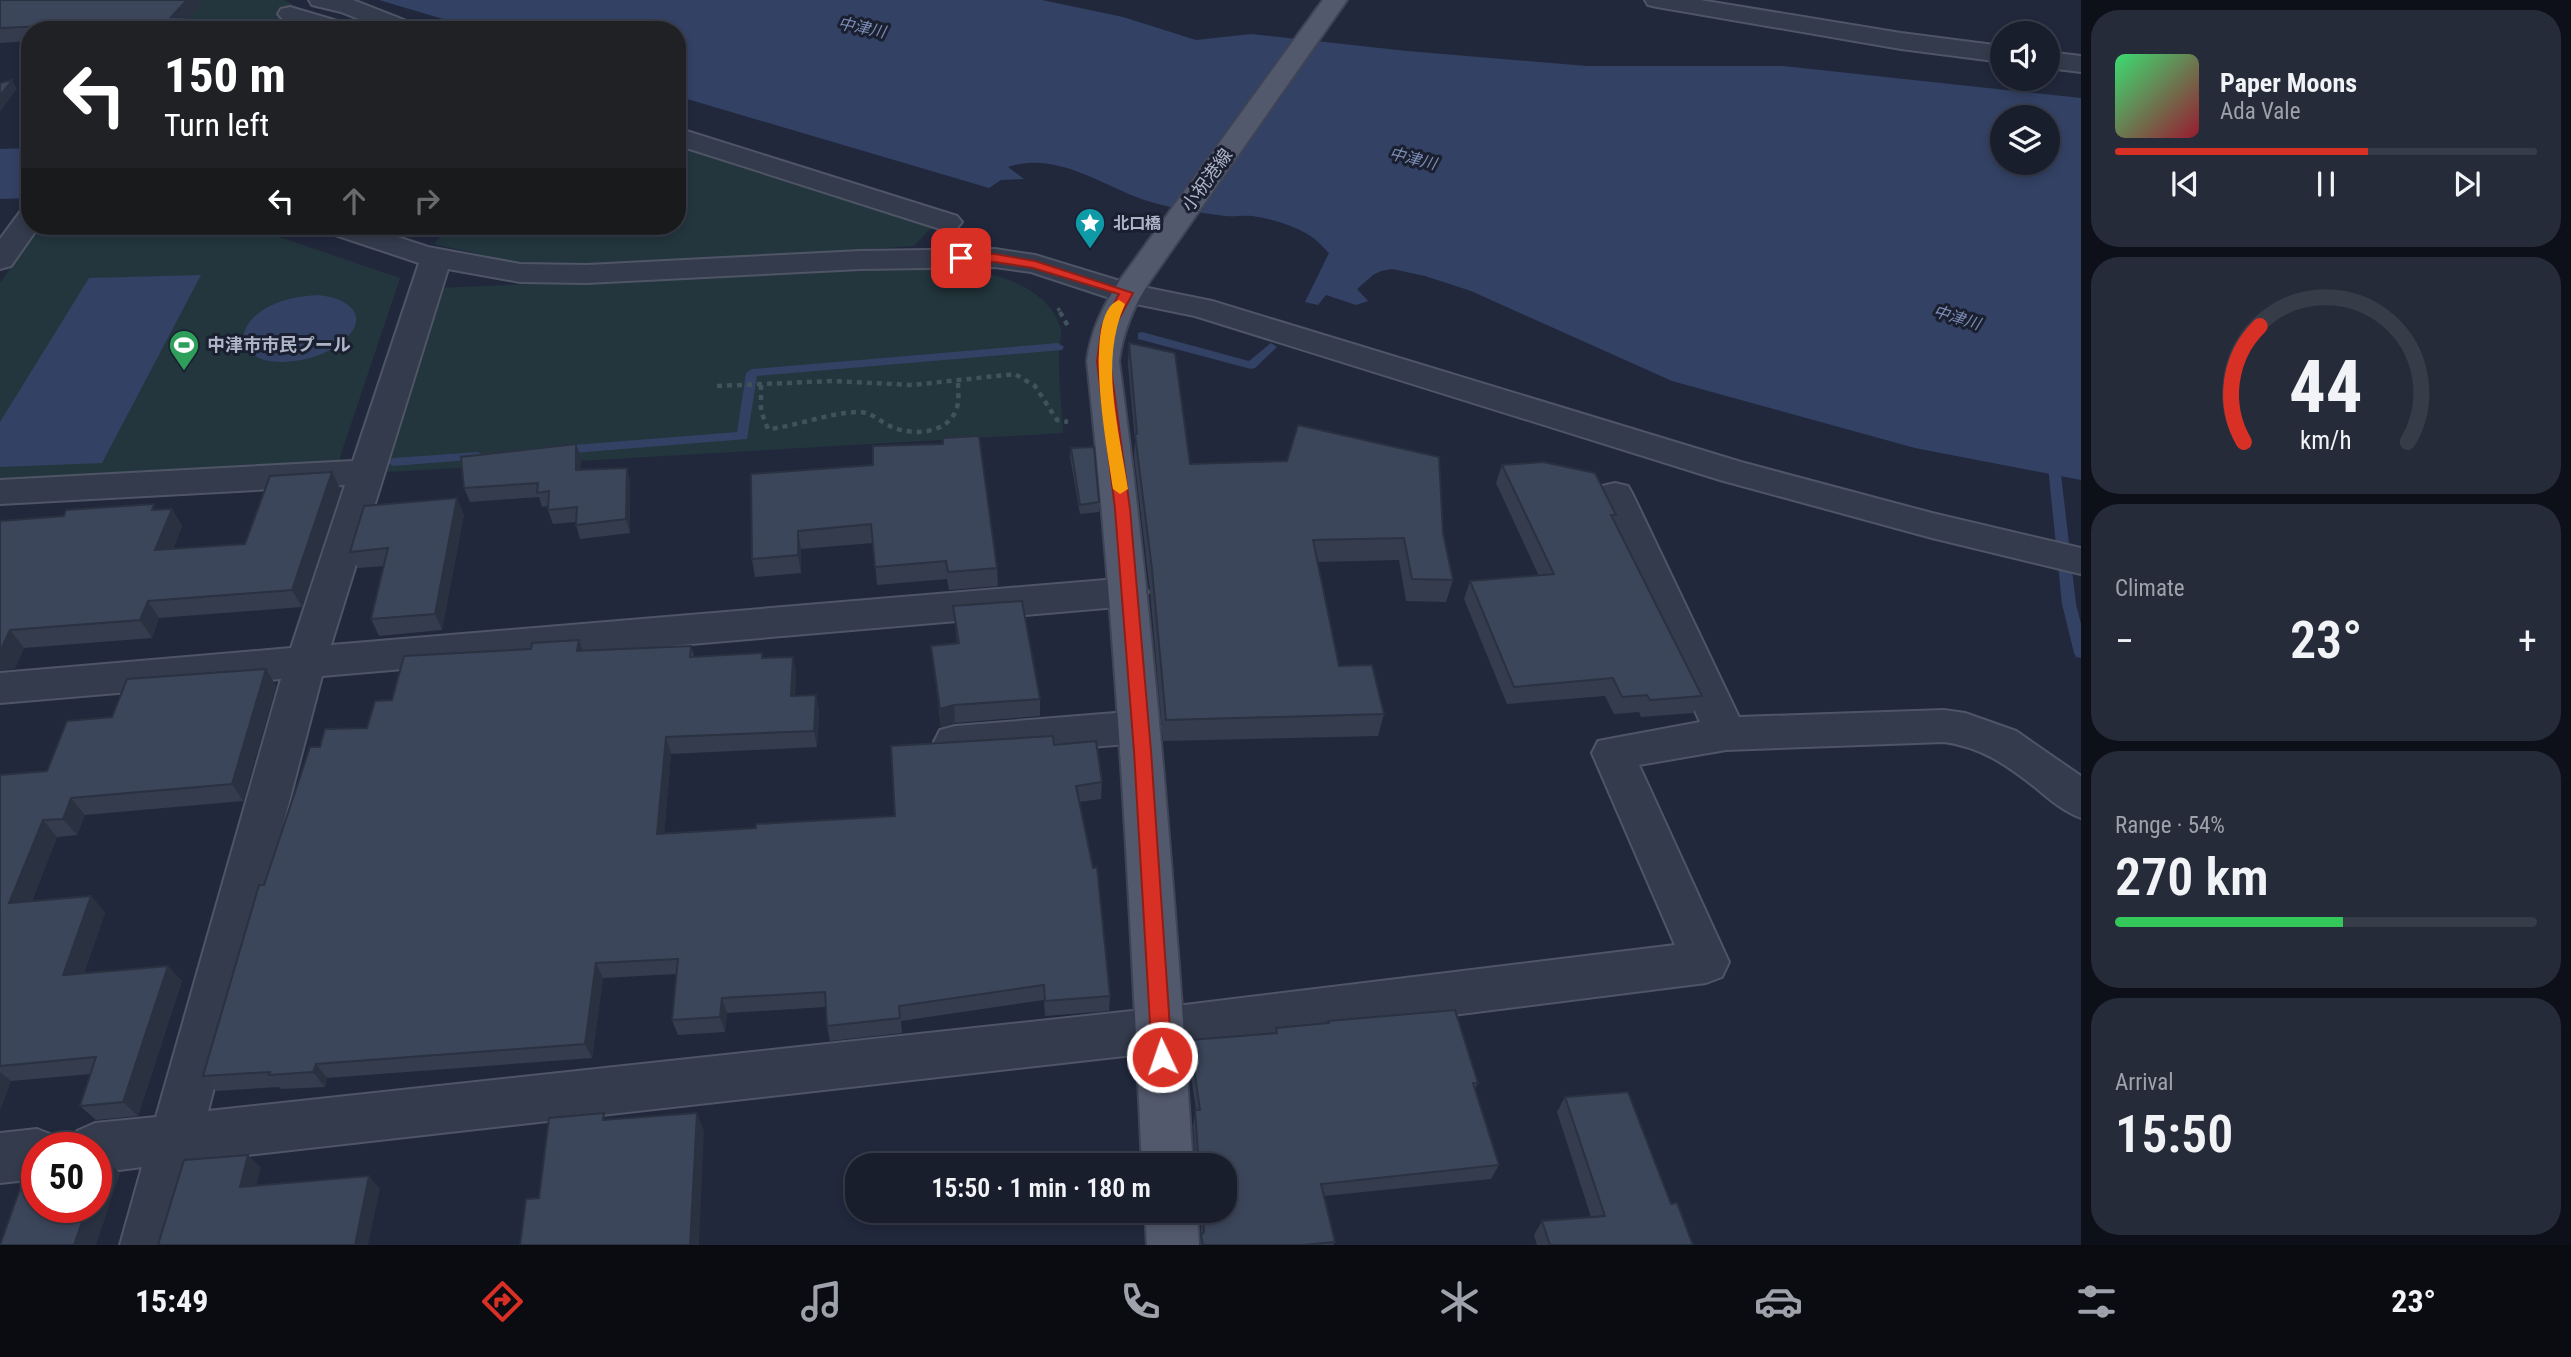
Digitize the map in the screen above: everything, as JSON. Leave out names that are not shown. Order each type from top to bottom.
[{"type":"main road","name":"小祝港線","points":[[1167,1153],[1123,509],[1103,361],[1109,326],[1131,286],[1335,0]]},
{"type":"main road","points":[[1172,1223],[1173,1245]]},
{"type":"street","points":[[321,0],[348,6],[386,21]]},
{"type":"street","points":[[1657,0],[1888,39],[1990,52]]},
{"type":"street","points":[[289,13],[314,21]]},
{"type":"street","points":[[2060,61],[2081,64]]},
{"type":"street","points":[[686,139],[947,222]]},
{"type":"street","points":[[0,213],[21,212]]},
{"type":"street","points":[[0,260],[21,231]]},
{"type":"street","points":[[363,235],[436,259],[520,273],[587,274],[860,260],[995,258],[1035,264],[1131,286],[1789,487],[2081,561]]},
{"type":"street","points":[[146,1245],[306,661],[436,259]]},
{"type":"street","points":[[0,492],[368,472]]},
{"type":"street","points":[[1615,495],[1726,734]]},
{"type":"street","points":[[0,688],[1129,593]]},
{"type":"street","points":[[956,742],[1140,727]]},
{"type":"street","points":[[112,1146],[1160,1030],[1706,962],[1613,753],[1726,734],[1967,727],[1987,733],[2010,746],[2081,800]]},
{"type":"street","points":[[0,1158],[21,1156]]},
{"type":"path","points":[[717,386],[846,381],[912,386],[1014,374],[1028,377],[1058,420],[1070,422]]},
{"type":"path","points":[[760,385],[761,411],[768,429],[808,419],[862,411],[892,427],[913,433],[934,430],[951,421],[958,404],[958,381]]},
{"type":"shaded area","points":[[101,0],[284,0],[296,6],[303,17],[301,21],[76,21]]},
{"type":"shaded area","points":[[686,145],[937,222],[914,246],[753,257],[578,264],[519,263],[434,244],[442,235],[686,235]]},
{"type":"shaded area","name":"中津市市民プール","points":[[34,235],[273,235],[400,278],[339,460],[0,483],[0,283]]},
{"type":"shaded area","points":[[914,265],[954,267],[997,276],[1036,294],[1050,308],[1061,329],[1059,362],[1063,433],[387,472],[437,288]]},
{"type":"water","name":"中津川","points":[[379,0],[1042,0],[1123,17],[1196,40],[1251,34],[1407,51],[1587,66],[1783,66],[1990,88],[1990,91],[2081,98],[2081,480],[1915,448],[1672,381],[1471,291],[1425,276],[1392,269],[1381,271],[1357,289],[1368,301],[1356,305],[1326,295],[1318,305],[1305,302],[1329,253],[1312,237],[1297,229],[1259,217],[1225,216],[1160,204],[1133,196],[1081,173],[1045,163],[1008,167],[1024,179],[1001,180],[989,188],[686,99],[686,21],[450,21]]},
{"type":"water","points":[[21,148],[21,198],[0,199],[0,149]]},
{"type":"water","name":"中津市市民プール","points":[[201,275],[102,463],[0,467],[0,422],[89,278]]},
{"type":"water","points":[[318,295],[342,301],[355,314],[353,329],[335,347],[310,358],[283,362],[269,361],[249,351],[244,344],[244,335],[254,317],[278,302]]},
{"type":"building","points":[[0,0],[187,0],[171,17],[193,18],[190,21],[21,21],[21,27],[0,28]]},
{"type":"building","points":[[12,80],[0,96],[0,83]]},
{"type":"building","points":[[1129,343],[1175,353],[1190,464],[1287,461],[1298,425],[1439,457],[1443,533],[1453,580],[1412,579],[1404,538],[1313,540],[1339,666],[1372,665],[1384,714],[1166,720],[1152,569],[1135,434]]},
{"type":"building","points":[[979,436],[997,568],[948,572],[946,561],[875,567],[871,524],[798,531],[798,555],[752,559],[751,474],[873,465],[873,446],[943,444],[943,438]]},
{"type":"building","points":[[576,444],[576,470],[627,468],[626,519],[576,525],[577,507],[548,510],[549,491],[537,493],[538,483],[464,488],[461,457]]},
{"type":"building","points":[[1094,447],[1099,502],[1080,505],[1071,448]]},
{"type":"building","points":[[1543,462],[1595,473],[1616,515],[1611,515],[1702,696],[1650,700],[1647,695],[1622,697],[1613,678],[1514,687],[1470,581],[1554,574],[1502,465]]},
{"type":"building","points":[[332,472],[292,590],[148,601],[140,620],[10,630],[0,651],[0,521],[64,516],[66,510],[154,504],[152,510],[172,509],[155,550],[245,544],[270,476]]},
{"type":"building","points":[[457,498],[435,614],[371,619],[388,548],[350,552],[364,506]]},
{"type":"building","points":[[1022,601],[1040,699],[954,705],[940,709],[931,646],[959,643],[953,606]]},
{"type":"building","points":[[579,640],[577,651],[691,646],[690,657],[762,653],[762,658],[793,657],[791,696],[816,695],[814,731],[666,737],[657,834],[756,828],[756,824],[895,816],[891,746],[1053,736],[1054,745],[1096,741],[1102,782],[1076,786],[1093,868],[1097,867],[1110,996],[1045,1001],[1044,985],[899,1006],[900,1018],[827,1026],[825,992],[722,998],[720,1017],[672,1020],[678,959],[596,963],[585,1044],[316,1064],[313,1072],[203,1076],[259,885],[264,885],[310,747],[320,747],[325,729],[367,728],[375,701],[392,700],[404,656],[531,649],[532,643]]},
{"type":"building","points":[[266,669],[232,784],[71,798],[63,819],[43,820],[9,903],[91,896],[63,975],[168,966],[123,1102],[80,1106],[96,1057],[0,1066],[0,775],[47,771],[67,721],[112,717],[127,679]]},
{"type":"building","points":[[1455,1010],[1478,1083],[1473,1083],[1499,1165],[1321,1184],[1335,1242],[1303,1245],[1203,1245],[1201,1235],[1204,1232],[1204,1223],[1237,1223],[1237,1153],[1196,1153],[1195,1110],[1200,1110],[1190,1040],[1277,1033],[1276,1028],[1329,1023],[1328,1021]]},
{"type":"building","points":[[1628,1092],[1671,1204],[1677,1203],[1693,1245],[1550,1245],[1542,1221],[1605,1216],[1565,1097]]},
{"type":"building","points":[[604,1113],[603,1120],[697,1113],[690,1245],[520,1245],[526,1199],[539,1198],[549,1118]]},
{"type":"building","points":[[248,1155],[240,1187],[369,1176],[355,1245],[158,1245],[184,1160]]},
{"type":"building","points":[[21,1186],[21,1223],[82,1223],[74,1245],[0,1245]]},
{"type":"waterway","points":[[1142,336],[1251,365],[1271,347]]},
{"type":"waterway","points":[[561,450],[743,436],[752,373],[1058,347]]},
{"type":"waterway","points":[[393,462],[478,456]]},
{"type":"waterway","points":[[2053,457],[2069,604],[2081,653]]},
{"type":"slow traffic","points":[[1119,304],[1109,326],[1103,361],[1120,489]]},
{"type":"place","name":"北口橋","points":[[1090,250]]},
{"type":"place","name":"中津市市民プール","points":[[184,372]]},
{"type":"route","points":[[961,258],[995,258],[1035,264],[1127,293],[1115,309],[1109,326],[1103,361],[1123,509],[1162,1057]]}]
